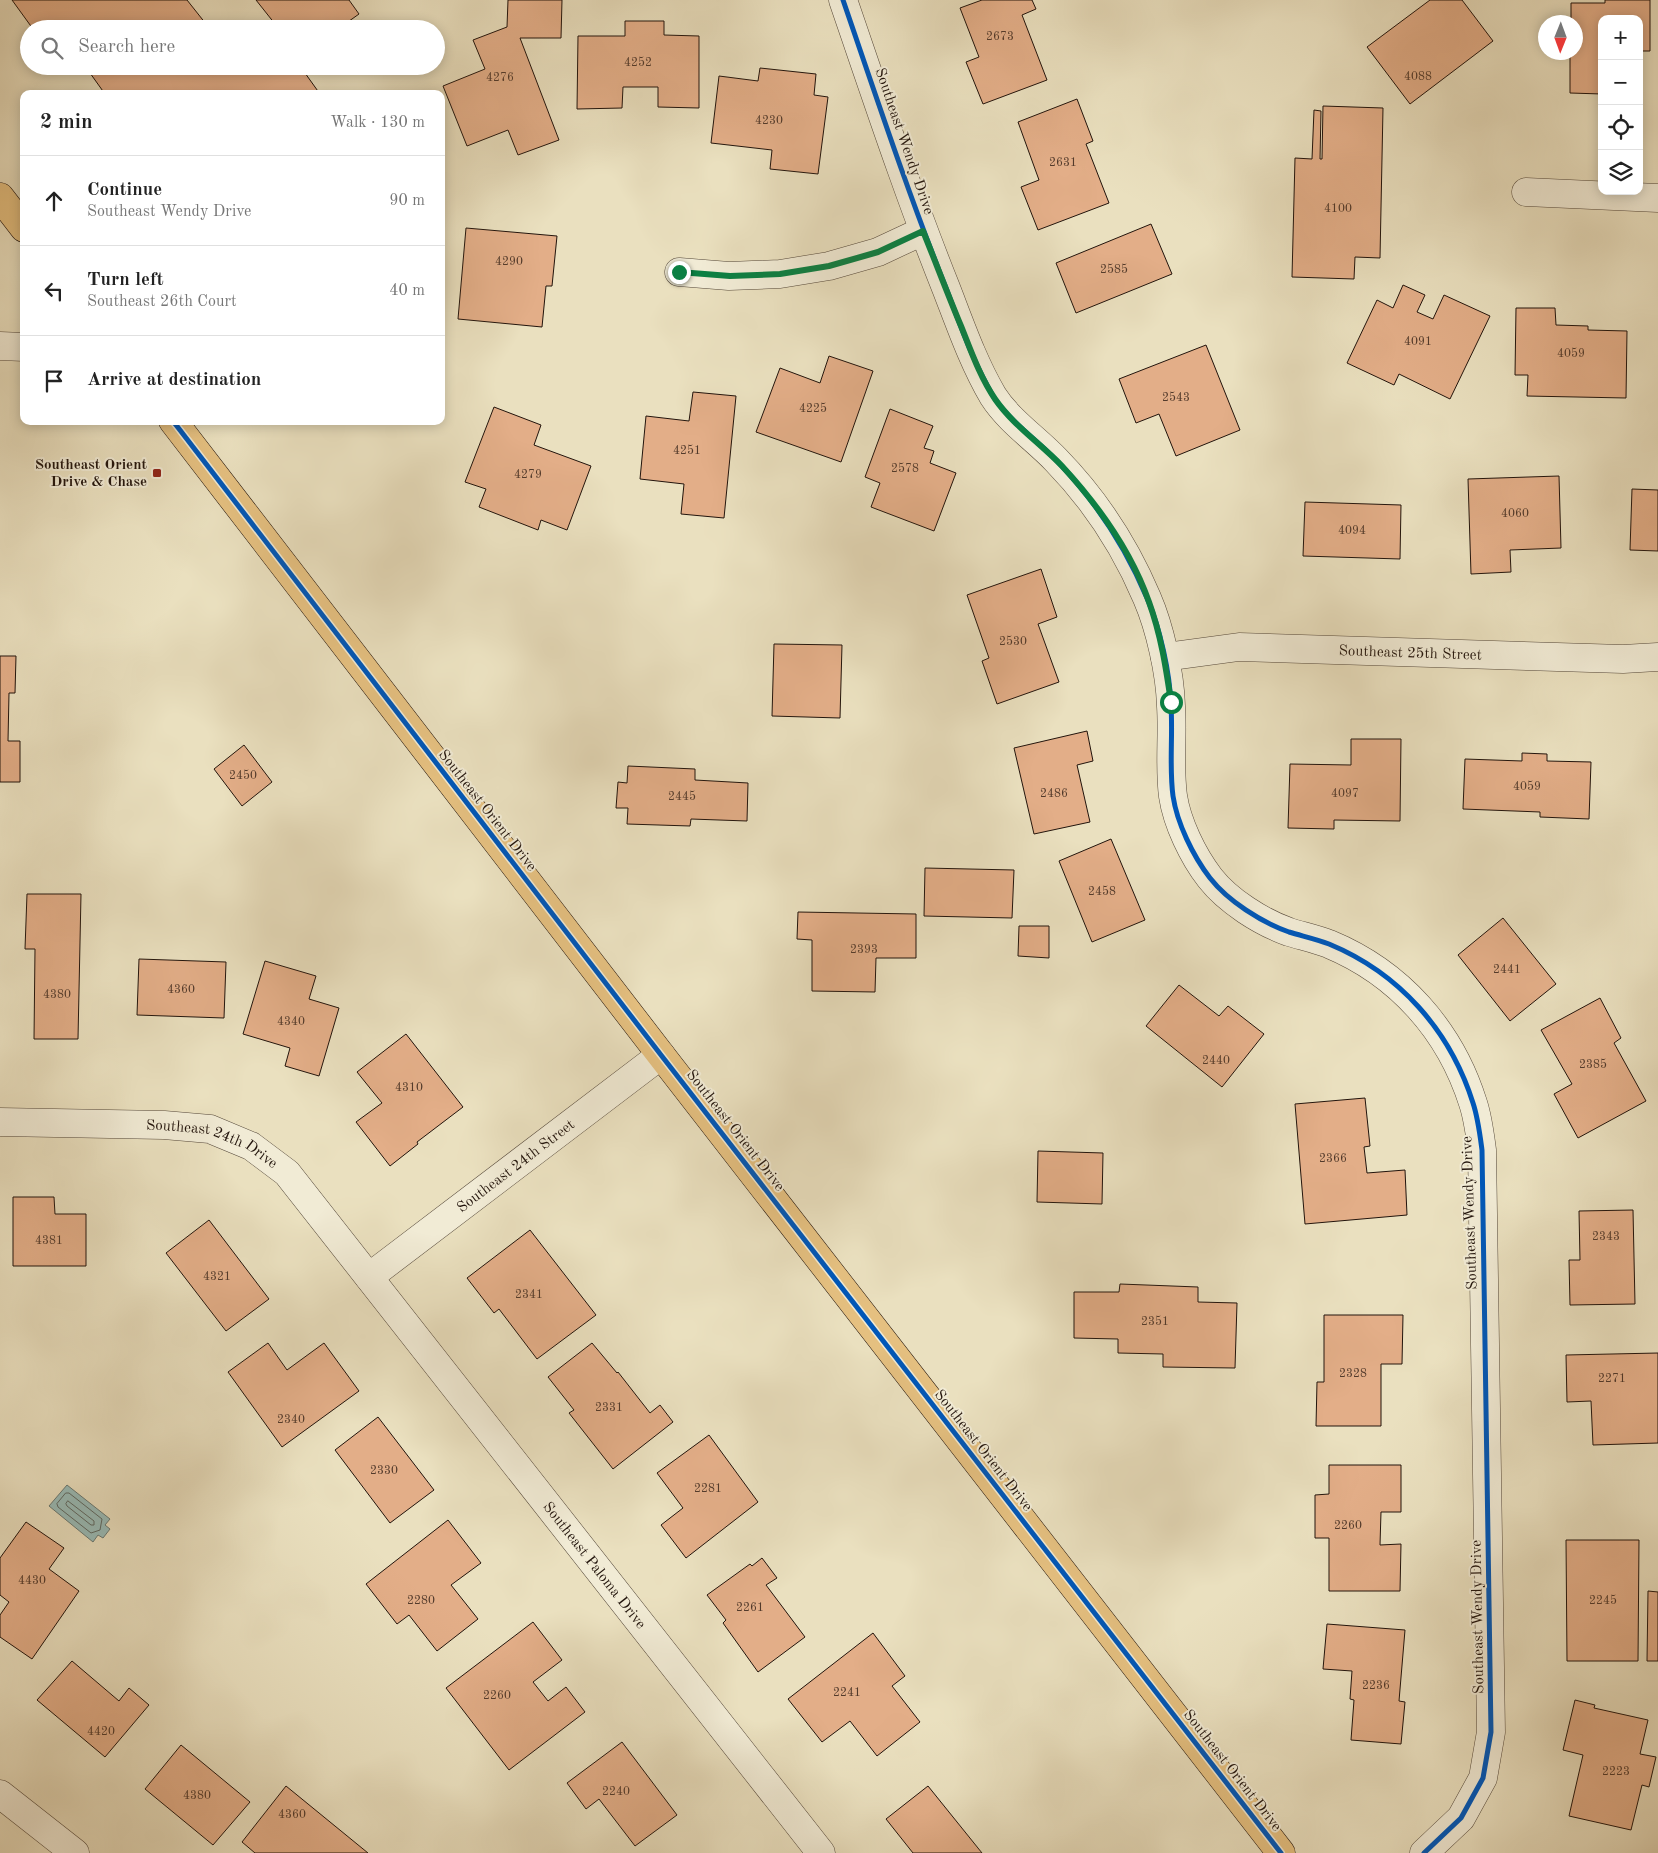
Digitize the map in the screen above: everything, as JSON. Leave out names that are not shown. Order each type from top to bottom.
[{"type":"main road","points":[[0,197],[20,223]]},
{"type":"main road","name":"Southeast Orient Drive","points":[[176,425],[662,1055],[1282,1853]]},
{"type":"street","name":"Southeast Wendy Drive","points":[[843,0],[923,231],[975,362],[995,399],[1023,430],[1054,458],[1084,490],[1110,525],[1131,562],[1149,602],[1165,657],[1171,702],[1173,798],[1187,841],[1211,879],[1244,910],[1284,930],[1328,944],[1368,964],[1404,991],[1435,1025],[1458,1064],[1475,1106],[1482,1150],[1491,1732],[1483,1778],[1461,1818],[1424,1853]]},
{"type":"street","points":[[1526,192],[1658,198]]},
{"type":"street","points":[[679,272],[730,276],[780,274],[829,266],[878,252],[923,231]]},
{"type":"street","points":[[0,346],[20,347]]},
{"type":"street","name":"Southeast 25th Street","points":[[1165,657],[1239,647],[1623,659],[1658,657]]},
{"type":"street","name":"Southeast 24th Street","points":[[368,1277],[662,1055]]},
{"type":"street","name":"Southeast 24th Drive","points":[[0,1122],[164,1125],[210,1130],[252,1146],[287,1173],[368,1277]]},
{"type":"street","name":"Southeast Paloma Drive","points":[[368,1277],[820,1853]]},
{"type":"street","points":[[0,1794],[75,1853]]},
{"type":"water","points":[[67,1485],[110,1519],[105,1525],[110,1529],[103,1538],[98,1535],[93,1542],[49,1506]]},
{"type":"building","points":[[12,0],[187,0],[203,20],[26,20]]},
{"type":"building","points":[[256,0],[349,0],[359,14],[351,20],[272,20]]},
{"type":"building","points":[[508,0],[562,0],[561,38],[520,38],[559,140],[518,155],[508,130],[467,146],[443,86],[485,69],[473,40],[507,27]]},
{"type":"building","points":[[982,0],[1032,0],[1036,9],[1022,15],[1047,80],[983,104],[966,62],[979,57],[960,8]]},
{"type":"building","points":[[1430,0],[1462,0],[1493,41],[1410,104],[1367,47]]},
{"type":"building","points":[[1605,0],[1650,0],[1650,51],[1643,51],[1643,15],[1598,15],[1598,94],[1570,93],[1570,60],[1583,60],[1583,15],[1571,15],[1571,3],[1605,3]]},
{"type":"building","points":[[625,21],[664,21],[664,35],[699,36],[699,108],[658,107],[658,87],[623,87],[622,108],[577,109],[578,36],[625,36]]},
{"type":"building","points":[[760,68],[816,74],[814,95],[828,97],[818,174],[770,169],[772,150],[711,143],[719,76],[758,81]]},
{"type":"building","points":[[91,75],[306,75],[317,90],[102,90]]},
{"type":"building","points":[[1077,99],[1093,141],[1086,144],[1109,203],[1038,230],[1021,187],[1039,180],[1018,122]]},
{"type":"building","points":[[1323,106],[1383,108],[1380,258],[1355,257],[1354,279],[1292,277],[1295,158],[1312,159],[1314,110],[1321,111],[1320,159],[1322,159]]},
{"type":"building","points":[[1151,224],[1172,274],[1076,313],[1056,263]]},
{"type":"building","points":[[466,228],[557,236],[552,286],[546,286],[542,327],[458,319]]},
{"type":"building","points":[[1403,285],[1425,295],[1417,312],[1433,319],[1444,295],[1490,316],[1450,399],[1399,374],[1394,385],[1347,363],[1377,300],[1393,308]]},
{"type":"building","points":[[1516,308],[1555,308],[1556,325],[1588,326],[1588,330],[1627,331],[1626,398],[1527,396],[1528,375],[1515,375]]},
{"type":"building","points":[[1206,345],[1240,430],[1176,456],[1159,414],[1136,423],[1119,379]]},
{"type":"building","points":[[829,356],[873,371],[841,462],[756,432],[780,368],[820,383]]},
{"type":"building","points":[[693,392],[736,396],[724,518],[681,514],[684,484],[640,479],[646,416],[689,421]]},
{"type":"building","points":[[494,407],[541,425],[534,445],[591,466],[567,530],[541,520],[538,530],[479,507],[486,489],[465,482]]},
{"type":"building","points":[[890,409],[933,426],[924,448],[934,451],[930,463],[956,473],[934,531],[871,507],[880,483],[865,477]]},
{"type":"building","points":[[1559,476],[1561,548],[1510,550],[1511,572],[1471,574],[1468,479]]},
{"type":"building","points":[[1632,489],[1658,490],[1658,551],[1630,550]]},
{"type":"building","points":[[1305,502],[1401,505],[1400,559],[1303,556]]},
{"type":"building","points":[[1041,569],[1057,617],[1038,624],[1059,682],[997,704],[982,661],[989,658],[967,595]]},
{"type":"building","points":[[774,644],[842,645],[840,718],[772,716]]},
{"type":"building","points":[[0,656],[16,656],[15,693],[9,693],[8,741],[20,741],[20,782],[0,782]]},
{"type":"building","points":[[1087,731],[1093,761],[1077,765],[1090,822],[1034,834],[1014,748]]},
{"type":"building","points":[[1351,739],[1401,739],[1400,821],[1334,820],[1334,829],[1288,828],[1290,764],[1351,765]]},
{"type":"building","points":[[244,745],[272,782],[242,806],[214,769]]},
{"type":"building","points":[[1522,753],[1547,754],[1547,761],[1591,762],[1589,819],[1540,817],[1540,812],[1463,809],[1465,759],[1522,761]]},
{"type":"building","points":[[628,766],[695,769],[695,780],[748,783],[747,821],[691,819],[690,826],[627,824],[628,808],[616,808],[618,782],[627,783]]},
{"type":"building","points":[[1111,839],[1145,920],[1092,942],[1059,861]]},
{"type":"building","points":[[925,868],[1014,870],[1012,918],[924,916]]},
{"type":"building","points":[[27,894],[81,894],[78,1039],[34,1039],[35,949],[25,949]]},
{"type":"building","points":[[798,912],[916,914],[916,958],[876,958],[875,992],[812,991],[812,940],[797,939]]},
{"type":"building","points":[[1503,918],[1556,984],[1510,1021],[1458,955]]},
{"type":"building","points":[[1019,926],[1049,926],[1049,958],[1018,956]]},
{"type":"building","points":[[139,959],[226,962],[224,1018],[137,1015]]},
{"type":"building","points":[[265,961],[316,976],[309,999],[339,1008],[319,1076],[285,1066],[290,1048],[243,1034]]},
{"type":"building","points":[[1179,985],[1219,1016],[1228,1006],[1264,1034],[1222,1087],[1146,1026]]},
{"type":"building","points":[[1600,998],[1621,1038],[1614,1043],[1646,1101],[1578,1138],[1554,1094],[1572,1084],[1541,1030]]},
{"type":"building","points":[[406,1034],[463,1107],[417,1142],[418,1144],[390,1166],[356,1122],[382,1103],[357,1072]]},
{"type":"building","points":[[1365,1098],[1370,1146],[1364,1147],[1367,1173],[1405,1170],[1407,1215],[1305,1224],[1295,1104]]},
{"type":"building","points":[[1038,1151],[1103,1153],[1102,1204],[1037,1202]]},
{"type":"building","points":[[13,1197],[54,1197],[55,1214],[86,1214],[86,1266],[13,1266]]},
{"type":"building","points":[[1633,1210],[1635,1304],[1570,1305],[1569,1260],[1580,1260],[1579,1211]]},
{"type":"building","points":[[209,1220],[269,1299],[226,1331],[166,1253]]},
{"type":"building","points":[[530,1230],[596,1315],[537,1359],[499,1309],[494,1313],[467,1278]]},
{"type":"building","points":[[1120,1284],[1198,1287],[1198,1302],[1237,1303],[1235,1368],[1163,1367],[1163,1354],[1118,1353],[1118,1339],[1074,1338],[1074,1292],[1119,1292]]},
{"type":"building","points":[[1324,1315],[1403,1315],[1402,1364],[1381,1364],[1381,1426],[1316,1426],[1317,1382],[1324,1382]]},
{"type":"building","points":[[268,1343],[287,1370],[324,1343],[359,1391],[282,1447],[228,1372]]},
{"type":"building","points":[[592,1343],[618,1372],[650,1413],[660,1405],[673,1422],[613,1469],[569,1413],[574,1410],[548,1377]]},
{"type":"building","points":[[1658,1353],[1658,1443],[1593,1445],[1591,1401],[1567,1402],[1566,1355]]},
{"type":"building","points":[[378,1417],[434,1490],[390,1523],[335,1450]]},
{"type":"building","points":[[709,1435],[758,1502],[686,1558],[661,1525],[683,1508],[657,1473]]},
{"type":"building","points":[[1329,1465],[1401,1465],[1401,1512],[1381,1512],[1380,1545],[1401,1544],[1400,1591],[1329,1591],[1329,1538],[1315,1538],[1315,1495],[1329,1494]]},
{"type":"building","points":[[448,1520],[481,1563],[451,1585],[478,1619],[437,1651],[409,1615],[397,1624],[366,1584]]},
{"type":"building","points":[[26,1522],[64,1548],[49,1569],[79,1591],[32,1659],[0,1637],[0,1615],[9,1602],[0,1595],[0,1558]]},
{"type":"building","points":[[1566,1540],[1639,1540],[1638,1661],[1567,1661]]},
{"type":"building","points":[[762,1558],[777,1578],[766,1585],[805,1637],[758,1672],[723,1623],[726,1620],[707,1595],[750,1564],[752,1566]]},
{"type":"building","points":[[1648,1591],[1658,1592],[1658,1661],[1647,1661]]},
{"type":"building","points":[[533,1622],[562,1660],[533,1682],[548,1701],[566,1687],[585,1712],[509,1770],[446,1688]]},
{"type":"building","points":[[1327,1624],[1405,1630],[1399,1701],[1405,1702],[1401,1744],[1351,1740],[1354,1700],[1350,1699],[1352,1671],[1323,1669]]},
{"type":"building","points":[[873,1633],[905,1676],[892,1686],[920,1722],[877,1756],[850,1721],[822,1742],[788,1699]]},
{"type":"building","points":[[72,1661],[119,1701],[129,1688],[149,1705],[105,1757],[37,1700]]},
{"type":"building","points":[[1575,1700],[1595,1705],[1594,1708],[1648,1720],[1640,1754],[1656,1757],[1649,1787],[1642,1785],[1631,1830],[1569,1816],[1583,1755],[1563,1750]]},
{"type":"building","points":[[622,1742],[677,1815],[635,1846],[599,1799],[586,1809],[567,1783]]},
{"type":"building","points":[[181,1745],[250,1802],[213,1845],[145,1789]]},
{"type":"building","points":[[286,1786],[368,1853],[255,1853],[242,1842]]},
{"type":"building","points":[[928,1786],[982,1853],[913,1853],[886,1819]]},
{"type":"cycle path","points":[[843,0],[919,216],[979,370],[999,405],[1070,475],[1108,524],[1129,560],[1152,610],[1169,679],[1173,796],[1182,828],[1198,860],[1217,887],[1256,917],[1278,928],[1329,944],[1354,956],[1378,971],[1399,988],[1419,1007],[1451,1051],[1473,1103],[1478,1121],[1482,1150],[1491,1732],[1483,1778],[1461,1818],[1424,1853]]},
{"type":"cycle path","points":[[176,425],[661,1055],[1281,1853]]},
{"type":"place","name":"Southeast Orient Drive & Chase","points":[[157,473]]},
{"type":"route","points":[[679,272],[730,276],[780,274],[829,266],[878,252],[923,231],[975,362],[995,399],[1023,430],[1054,458],[1084,490],[1110,525],[1131,562],[1149,602],[1165,657],[1171,702]]}]
